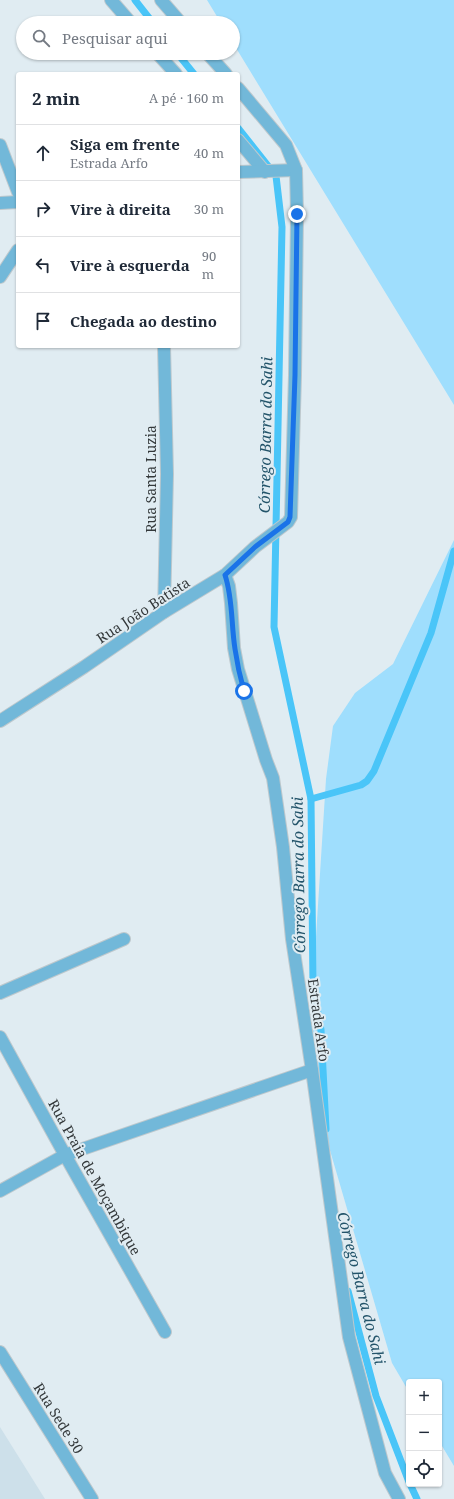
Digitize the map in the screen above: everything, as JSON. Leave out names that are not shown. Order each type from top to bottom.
[{"type":"street","points":[[111,0],[125,16]]},
{"type":"street","points":[[161,0],[175,16]]},
{"type":"street","points":[[163,60],[174,72]]},
{"type":"street","points":[[213,60],[224,72]]},
{"type":"street","points":[[240,90],[286,144],[296,170],[240,172]]},
{"type":"street","points":[[240,142],[265,172]]},
{"type":"street","points":[[0,145],[16,187]]},
{"type":"street","name":"Rua João Batista","points":[[0,721],[84,667],[164,612],[225,575],[255,547],[288,522],[290,517],[295,375],[297,214],[296,170]]},
{"type":"street","points":[[0,202],[16,202]]},
{"type":"street","points":[[0,277],[16,253]]},
{"type":"street","name":"Rua Santa Luzia","points":[[164,348],[167,474],[164,612]]},
{"type":"street","name":"Estrada Arfo","points":[[0,1191],[65,1155],[312,1070],[292,939],[283,847],[273,778],[238,669],[234,648],[230,592],[225,575]]},
{"type":"street","points":[[0,993],[124,939]]},
{"type":"street","name":"Rua Praia de Moçambique","points":[[0,1037],[165,1332]]},
{"type":"street","points":[[312,1070],[349,1338],[385,1473],[399,1499]]},
{"type":"street","name":"Rua Sede 30","points":[[0,1352],[92,1499]]},
{"type":"shaded area","points":[[207,0],[454,0],[454,405],[240,54],[240,16],[217,16]]},
{"type":"shaded area","points":[[454,540],[454,1466],[442,1446],[442,1379],[406,1379],[406,1387],[392,1363],[306,1068],[312,1066],[314,968],[326,779],[333,726],[355,693],[393,664]]},
{"type":"shaded area","points":[[0,1427],[45,1499],[0,1499]]},
{"type":"waterway","name":"Córrego Barra do Sahi","points":[[135,0],[148,16]]},
{"type":"waterway","name":"Córrego Barra do Sahi","points":[[183,60],[192,72]]},
{"type":"waterway","name":"Córrego Barra do Sahi","points":[[240,131],[276,176],[282,227],[274,627],[311,799],[313,986],[321,1030],[326,1129]]},
{"type":"waterway","points":[[311,799],[361,785],[367,781],[374,771],[431,633],[454,551]]},
{"type":"waterway","name":"Córrego Barra do Sahi","points":[[348,1291],[376,1396],[406,1474]]},
{"type":"waterway","name":"Córrego Barra do Sahi","points":[[411,1487],[417,1499]]},
{"type":"route","points":[[244,691],[234,648],[229,586],[225,575],[255,547],[288,522],[290,517],[295,375],[297,214]]}]
